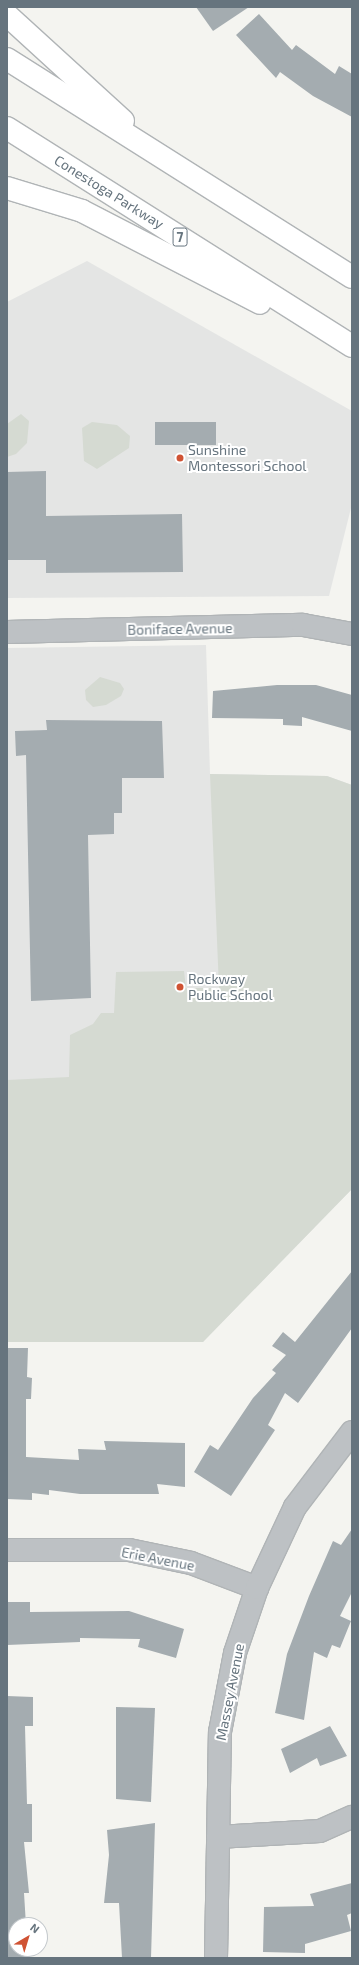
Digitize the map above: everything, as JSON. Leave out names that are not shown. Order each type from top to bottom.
[{"type":"highway","points":[[7,15],[167,161]]},
{"type":"highway","points":[[7,59],[352,277]]},
{"type":"highway","name":"Conestoga Parkway","points":[[7,128],[352,346]]},
{"type":"highway","points":[[7,188],[82,211],[352,350]]},
{"type":"street","name":"Boniface Avenue","points":[[7,632],[303,625],[352,634]]},
{"type":"street","name":"Massey Avenue","points":[[216,1958],[220,1732],[235,1653],[256,1588],[295,1507],[352,1432]]},
{"type":"street","name":"Erie Avenue","points":[[7,1550],[129,1550],[191,1563],[256,1588]]},
{"type":"street","points":[[218,1837],[320,1831],[352,1817]]},
{"type":"shaded area","name":"Sunshine Montessori School","points":[[87,261],[352,411],[352,504],[329,596],[7,598],[7,302]]},
{"type":"shaded area","points":[[21,414],[29,421],[27,443],[16,454],[7,457],[7,424]]},
{"type":"shaded area","points":[[92,422],[117,425],[130,436],[129,448],[97,469],[84,461],[82,428]]},
{"type":"shaded area","name":"Rockway Public School","points":[[206,645],[210,774],[327,776],[352,785],[352,1189],[203,1342],[7,1342],[7,648]]},
{"type":"shaded area","points":[[100,677],[120,683],[124,689],[121,696],[106,705],[93,707],[86,700],[85,690]]},
{"type":"shaded area","name":"Rockway Public School","points":[[210,774],[327,776],[352,785],[352,1189],[203,1342],[7,1342],[7,1080],[69,1077],[70,1035],[93,1024],[101,1013],[114,1013],[116,972],[184,971],[186,988],[219,988]]},
{"type":"building","points":[[196,7],[249,7],[213,31]]},
{"type":"building","points":[[259,14],[292,50],[296,45],[335,74],[339,66],[352,74],[352,117],[313,96],[280,72],[276,78],[236,35]]},
{"type":"building","points":[[155,422],[216,422],[216,445],[155,445]]},
{"type":"building","points":[[46,471],[46,516],[182,514],[183,572],[46,573],[46,560],[7,560],[7,472]]},
{"type":"building","points":[[277,685],[316,685],[352,695],[352,731],[302,717],[302,726],[283,725],[283,719],[212,718],[213,691]]},
{"type":"building","points":[[46,720],[162,721],[164,778],[122,778],[122,813],[114,813],[114,834],[88,835],[91,998],[31,1001],[26,755],[16,756],[15,731],[47,730]]},
{"type":"building","points":[[352,1271],[352,1328],[298,1403],[285,1393],[268,1425],[275,1430],[231,1496],[194,1472],[210,1445],[218,1450],[253,1398],[276,1373],[272,1370],[286,1355],[272,1346],[283,1332],[295,1342]]},
{"type":"building","points":[[7,1348],[28,1348],[27,1377],[32,1378],[31,1399],[26,1399],[26,1457],[79,1460],[78,1449],[106,1450],[104,1441],[185,1443],[185,1487],[157,1484],[159,1494],[80,1494],[49,1490],[49,1495],[32,1493],[32,1500],[7,1499]]},
{"type":"building","points":[[352,1529],[352,1592],[340,1616],[351,1621],[340,1648],[332,1645],[327,1658],[314,1652],[304,1720],[275,1713],[287,1654],[309,1596],[333,1541],[341,1545]]},
{"type":"building","points":[[7,1602],[30,1602],[30,1612],[129,1611],[184,1629],[176,1658],[138,1647],[140,1639],[80,1638],[80,1642],[7,1645]]},
{"type":"building","points":[[7,1696],[33,1697],[33,1726],[25,1726],[27,1804],[32,1804],[32,1842],[24,1842],[29,1893],[24,1893],[26,1917],[8,1917],[8,1957],[28,1957],[7,1958]]},
{"type":"building","points":[[116,1707],[155,1708],[151,1802],[116,1799]]},
{"type":"building","points":[[330,1726],[347,1756],[320,1766],[317,1758],[290,1773],[281,1749]]},
{"type":"building","points":[[155,1823],[151,1958],[122,1958],[119,1903],[104,1903],[109,1855],[107,1830]]},
{"type":"building","points":[[352,1883],[352,1913],[347,1915],[351,1931],[305,1944],[305,1953],[263,1952],[264,1907],[314,1906],[310,1894]]},
{"type":"place","name":"Sunshine Montessori School","points":[[180,458]]},
{"type":"place","name":"Rockway Public School","points":[[180,987]]}]
